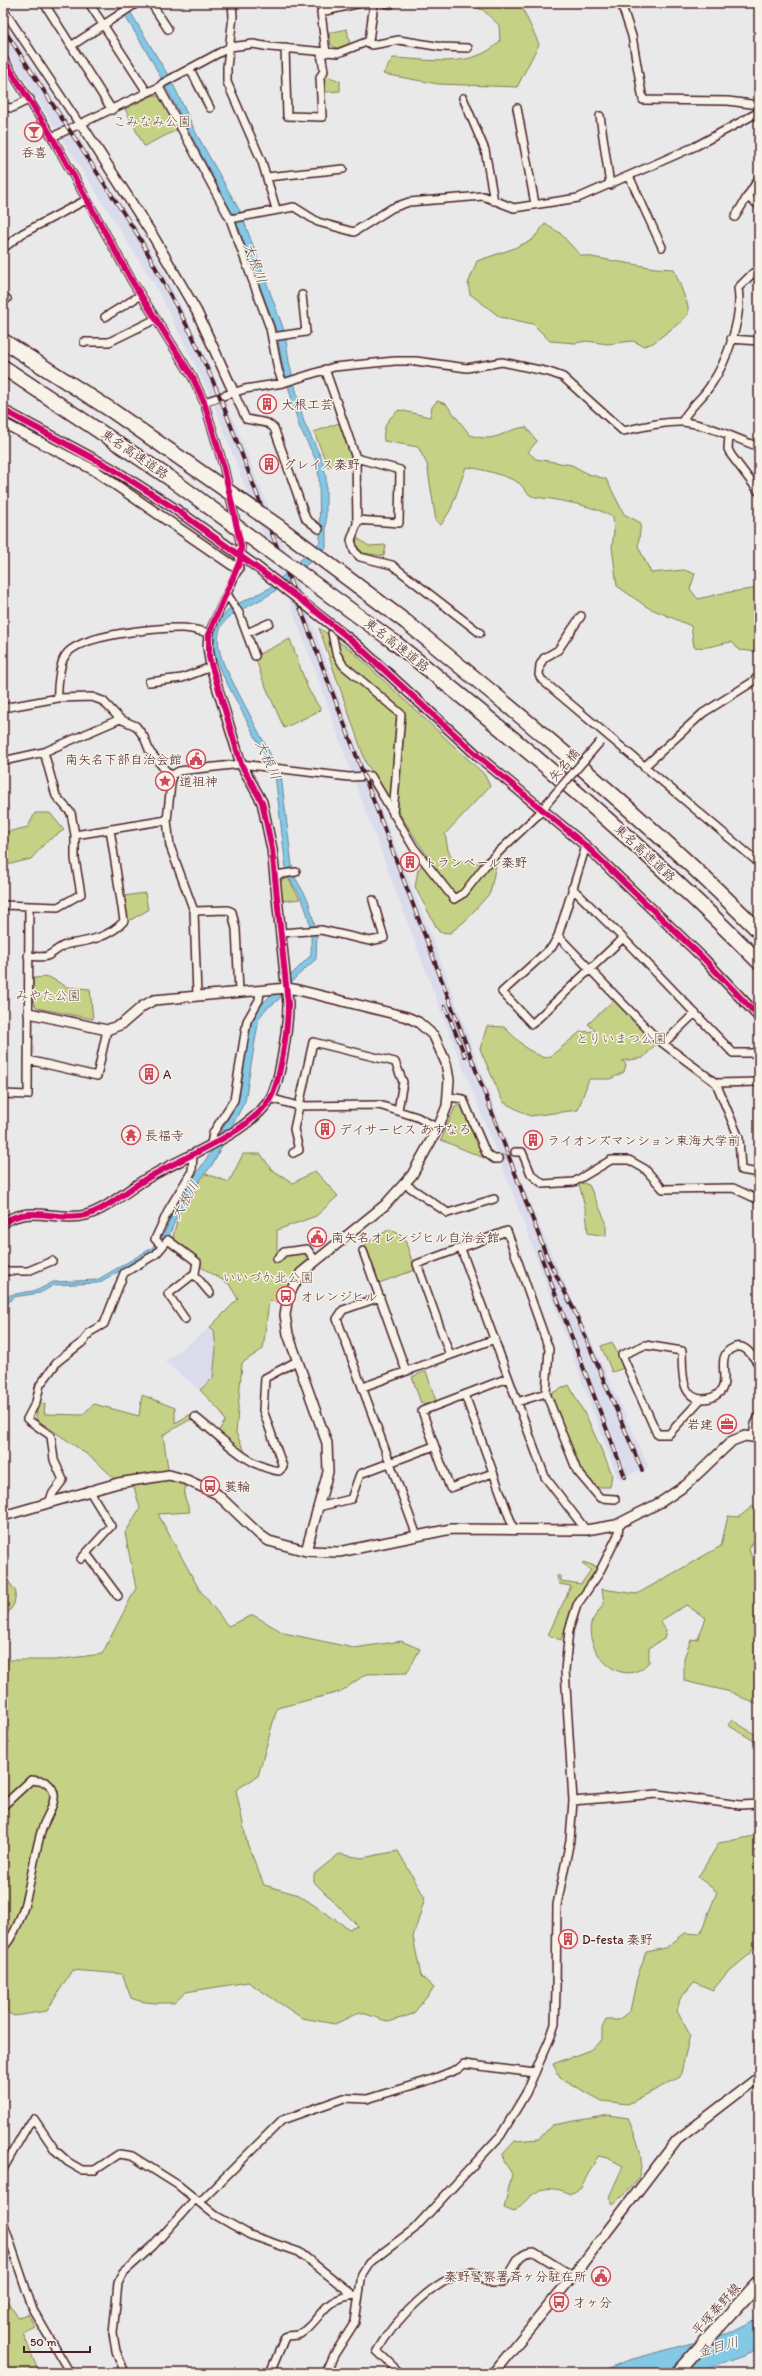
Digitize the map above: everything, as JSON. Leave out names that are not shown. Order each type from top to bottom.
[{"type":"highway","name":"東名高速道路","points":[[3,340],[111,410],[279,527],[406,622],[600,782],[699,872],[759,932]]},
{"type":"highway","name":"東名高速道路","points":[[3,367],[171,479],[394,642],[575,789],[708,911],[759,962]]},
{"type":"main road","name":"平塚秦野線","points":[[677,2373],[759,2282]]},
{"type":"street","points":[[44,3],[112,110]]},
{"type":"street","points":[[89,3],[147,92]]},
{"type":"street","points":[[71,46],[137,3]]},
{"type":"street","points":[[151,3],[168,29]]},
{"type":"street","points":[[232,3],[233,16],[227,67],[227,82],[267,177],[276,209]]},
{"type":"street","points":[[285,48],[287,116],[322,117],[320,77],[324,71],[324,53],[321,12],[361,3]]},
{"type":"street","points":[[52,137],[112,110],[230,47],[254,44],[324,53],[338,53],[367,42],[369,40],[374,3]]},
{"type":"street","points":[[621,3],[632,36],[643,100],[728,101],[759,105]]},
{"type":"street","points":[[3,9],[152,236],[197,312],[246,419],[267,423],[274,428],[306,519],[319,529]]},
{"type":"street","points":[[367,42],[372,45],[399,40],[442,47],[468,48]]},
{"type":"street","points":[[3,58],[30,99],[141,296],[193,378],[204,402],[234,510],[241,546],[238,569],[209,633],[208,647],[211,667],[240,764],[262,802],[272,849],[287,988],[288,1024],[270,1098],[255,1116],[213,1143],[150,1176],[93,1213],[72,1216],[33,1213],[21,1214],[3,1223]]},
{"type":"street","points":[[190,68],[210,108]]},
{"type":"street","points":[[161,85],[232,219],[275,336],[278,370],[285,382]]},
{"type":"street","points":[[463,98],[485,150],[494,201]]},
{"type":"street","points":[[3,107],[12,108],[30,99]]},
{"type":"street","points":[[517,108],[535,204]]},
{"type":"street","points":[[232,219],[276,209],[294,207],[318,222],[354,232],[392,208],[409,202],[483,196],[514,208],[578,198],[696,146],[759,112]]},
{"type":"street","points":[[600,116],[610,185]]},
{"type":"street","points":[[267,177],[343,169]]},
{"type":"street","points":[[629,176],[662,247]]},
{"type":"street","points":[[735,217],[759,178]]},
{"type":"street","points":[[747,197],[759,204]]},
{"type":"street","points":[[5,247],[23,233],[86,200]]},
{"type":"street","points":[[682,422],[685,415],[710,387],[724,362],[740,302],[738,288],[753,273],[759,271]]},
{"type":"street","points":[[275,336],[306,332],[302,295]]},
{"type":"street","points":[[105,317],[141,296]]},
{"type":"street","points":[[84,342],[109,342],[156,318]]},
{"type":"street","points":[[731,339],[759,342]]},
{"type":"street","points":[[204,402],[245,389],[285,382],[325,369],[395,361],[416,361],[467,368],[502,362],[549,372],[563,377],[623,431],[662,423],[682,422],[708,427],[759,447]]},
{"type":"street","points":[[325,369],[356,458],[357,520],[351,540],[354,551],[360,557],[392,565],[480,633]]},
{"type":"street","points":[[3,410],[111,468],[174,508],[298,598],[357,645],[478,756],[546,806],[703,958],[759,1016]]},
{"type":"street","points":[[3,422],[94,470],[238,569]]},
{"type":"street","points":[[729,436],[728,449],[731,455],[759,492]]},
{"type":"street","points":[[356,458],[400,470],[399,523],[357,520]]},
{"type":"street","points":[[227,594],[239,613],[255,656]]},
{"type":"street","points":[[581,616],[558,650],[544,658],[540,665],[538,675],[605,735],[685,799],[759,862]]},
{"type":"street","points":[[247,633],[269,623]]},
{"type":"street","points":[[58,698],[57,689],[64,656],[76,645],[114,635],[183,628],[209,633]]},
{"type":"street","points":[[332,633],[336,653],[343,666],[401,714],[393,814]]},
{"type":"street","points":[[149,682],[182,678],[211,667]]},
{"type":"street","points":[[644,767],[703,713],[751,683],[759,676]]},
{"type":"street","points":[[3,708],[58,698],[92,696],[103,702],[120,719],[136,726],[144,737],[150,752],[168,773],[172,775]]},
{"type":"street","points":[[3,761],[44,752],[120,719]]},
{"type":"street","name":"矢名橋","points":[[393,814],[414,848],[454,899],[464,893],[488,862],[546,806],[605,735]]},
{"type":"street","points":[[3,905],[58,907],[82,894],[75,859],[75,835],[71,814],[56,796],[50,782],[44,752]]},
{"type":"street","points":[[172,775],[179,771],[240,764],[349,777],[371,776],[393,814]]},
{"type":"street","points":[[172,775],[167,820],[170,846],[194,911],[198,995]]},
{"type":"street","points":[[75,835],[167,820]]},
{"type":"street","points":[[28,956],[46,956],[68,944],[80,943],[100,937],[111,932],[124,921],[110,829]]},
{"type":"street","points":[[586,846],[558,936],[552,946],[502,992],[532,1024],[623,938]]},
{"type":"street","points":[[275,875],[296,872]]},
{"type":"street","points":[[572,888],[623,938],[733,1053],[759,1053]]},
{"type":"street","points":[[281,934],[314,930],[370,941],[384,938],[374,900]]},
{"type":"street","points":[[3,1094],[28,1095],[29,906]]},
{"type":"street","points":[[194,911],[228,910],[232,912],[236,928],[240,992]]},
{"type":"street","points":[[558,936],[657,1039],[716,1083],[739,1138],[741,1170],[759,1173]]},
{"type":"street","points":[[29,1013],[107,1030],[122,1024],[143,1006],[154,1000],[287,988],[407,1017],[426,1028],[437,1041],[446,1063],[449,1080],[449,1097],[438,1128],[405,1184],[385,1205],[315,1260],[294,1284],[287,1302],[285,1315],[288,1334],[327,1443],[328,1472],[306,1552]]},
{"type":"street","points":[[213,1143],[213,1133],[234,1100],[247,1022],[259,1000],[260,991]]},
{"type":"street","points":[[664,1043],[695,1013]]},
{"type":"street","points":[[28,1060],[97,1076],[107,1030]]},
{"type":"street","points":[[299,1151],[294,1129],[313,1042],[395,1062],[403,1082],[398,1110]]},
{"type":"street","points":[[716,1083],[759,1082]]},
{"type":"street","points":[[449,1097],[463,1098],[486,1153],[494,1160],[499,1159]]},
{"type":"street","points":[[270,1098],[298,1106],[379,1105],[398,1110],[438,1128]]},
{"type":"street","points":[[515,1152],[522,1152],[531,1174],[543,1184],[574,1182],[611,1160],[629,1160],[645,1169],[663,1189],[733,1188],[759,1200]]},
{"type":"street","points":[[49,1502],[53,1493],[63,1480],[54,1460],[51,1436],[27,1419],[36,1402],[40,1385],[58,1361],[84,1341],[90,1332],[104,1324],[124,1273],[156,1254],[170,1207],[192,1171],[193,1154]]},
{"type":"street","points":[[405,1184],[448,1213],[494,1199]]},
{"type":"street","points":[[450,1355],[417,1264],[461,1249],[506,1231],[549,1349],[546,1393],[577,1471],[600,1498],[615,1499]]},
{"type":"street","points":[[159,1243],[168,1240],[197,1262],[194,1274],[168,1294],[185,1319]]},
{"type":"street","points":[[277,1259],[284,1252],[306,1249],[315,1260]]},
{"type":"street","points":[[461,1249],[545,1477],[586,1530]]},
{"type":"street","points":[[363,1251],[406,1371]]},
{"type":"street","points":[[3,1271],[28,1270],[52,1261]]},
{"type":"street","points":[[194,1274],[210,1294]]},
{"type":"street","points":[[380,1297],[343,1310],[337,1319],[391,1462],[417,1536]]},
{"type":"street","points":[[168,1308],[174,1303]]},
{"type":"street","points":[[363,1387],[495,1339]]},
{"type":"street","points":[[701,1399],[669,1434],[657,1434],[622,1355],[645,1345],[682,1351],[684,1383],[687,1391],[701,1399],[709,1399],[720,1392],[724,1384],[724,1356],[729,1350],[735,1347],[742,1347],[749,1351],[759,1365]]},
{"type":"street","points":[[195,1417],[249,1460],[270,1470],[279,1471],[283,1467],[263,1410],[265,1378],[297,1361]]},
{"type":"street","points":[[493,1473],[450,1488],[422,1411],[508,1378]]},
{"type":"street","points":[[517,1402],[546,1393]]},
{"type":"street","points":[[465,1395],[514,1530]]},
{"type":"street","points":[[3,1516],[89,1490],[147,1477],[169,1475],[187,1480],[217,1494],[260,1535],[269,1541],[306,1552],[338,1552],[451,1529],[586,1530],[619,1524],[676,1494],[732,1440],[756,1437],[755,1424],[759,1416]]},
{"type":"street","points":[[318,1506],[352,1499],[360,1474],[434,1446]]},
{"type":"street","points":[[81,1559],[111,1526],[89,1490]]},
{"type":"street","points":[[326,2373],[334,2355],[355,2322],[355,2295],[362,2274],[369,2263],[414,2229],[502,2134],[535,2073],[555,2024],[557,1905],[570,1840],[573,1801],[565,1670],[569,1630],[577,1605],[598,1575],[618,1535],[619,1524]]},
{"type":"street","points":[[86,1553],[118,1596]]},
{"type":"street","points":[[3,1806],[31,1780],[46,1782],[54,1793],[42,1830],[20,1919],[12,1938],[3,1948]]},
{"type":"street","points":[[573,1801],[657,1794],[740,1805],[759,1804]]},
{"type":"street","points":[[125,2373],[116,2351],[114,2334],[118,2283],[124,2272],[197,2200],[282,2120],[344,2098],[367,2099],[433,2080],[458,2070],[464,2064],[535,2073]]},
{"type":"street","points":[[493,2373],[573,2276],[678,2140],[759,2077]]},
{"type":"street","points":[[3,2168],[28,2124],[34,2119],[54,2150],[68,2162],[82,2170],[95,2170],[119,2154],[132,2156],[178,2185],[215,2215],[250,2235],[300,2252],[355,2295]]},
{"type":"street","points":[[3,2221],[33,2310],[70,2373]]},
{"type":"street","points":[[400,2373],[377,2352],[396,2323],[414,2305],[450,2277],[472,2272],[492,2283],[502,2284],[519,2257],[523,2254],[534,2252],[573,2276]]},
{"type":"street","points":[[270,2373],[285,2337],[301,2333],[326,2305],[342,2296],[355,2295]]},
{"type":"shaded area","points":[[3,21],[140,232],[167,277],[222,391],[287,554],[368,776],[437,950],[523,1186],[551,1253],[649,1467],[618,1479],[511,1189],[438,1004],[352,775],[311,659],[210,395],[155,285],[3,46]]},
{"type":"shaded area","points":[[210,1327],[214,1330],[216,1349],[213,1378],[200,1390],[165,1362]]},
{"type":"green space","points":[[463,3],[520,3],[539,44],[517,87],[438,84],[383,74],[393,58],[435,61],[464,59],[477,56],[489,50],[500,41],[499,25],[483,10]]},
{"type":"green space","points":[[347,29],[350,45],[338,49],[331,45],[329,33]]},
{"type":"green space","points":[[327,76],[340,81],[340,91],[325,92],[324,79]]},
{"type":"green space","name":"こみなみ公園","points":[[154,95],[160,97],[177,130],[144,146],[125,109]]},
{"type":"green space","points":[[545,224],[560,233],[580,255],[655,268],[674,269],[688,306],[688,314],[682,321],[653,343],[644,346],[633,341],[607,344],[587,341],[575,343],[550,341],[533,324],[500,317],[470,294],[468,284],[477,261],[512,249],[532,240]]},
{"type":"green space","points":[[437,401],[446,404],[470,435],[487,438],[499,436],[526,427],[537,441],[528,452],[536,459],[572,465],[588,474],[606,479],[624,514],[641,523],[638,546],[651,573],[684,570],[695,574],[690,589],[698,599],[723,593],[759,588],[759,652],[739,650],[732,642],[709,647],[694,647],[691,626],[647,607],[617,586],[612,547],[614,531],[613,517],[606,513],[575,504],[532,496],[514,480],[493,473],[466,467],[451,509],[441,525],[436,521],[427,464],[418,447],[384,441],[385,427],[392,416],[399,410],[430,417],[432,407]]},
{"type":"green space","points":[[339,423],[352,459],[328,467],[314,432]]},
{"type":"green space","points":[[357,538],[369,546],[386,545],[384,556],[363,553],[356,545]]},
{"type":"green space","points":[[319,628],[351,650],[484,774],[490,786],[445,834],[448,850],[453,860],[496,865],[490,893],[465,921],[450,933],[439,932],[415,887],[418,870],[428,857],[366,763]]},
{"type":"green space","points":[[290,639],[308,689],[321,710],[284,728],[262,678],[255,656]]},
{"type":"green space","points":[[35,813],[50,813],[64,830],[46,842],[31,859],[3,866],[3,833],[28,827]]},
{"type":"green space","points":[[288,878],[300,899],[282,901],[280,881]]},
{"type":"green space","points":[[145,893],[148,910],[127,922],[124,896]]},
{"type":"green space","name":"みやた公園","points":[[49,977],[67,987],[90,989],[93,1019],[37,1008],[33,1002],[33,978]]},
{"type":"green space","name":"とりいまつ公園","points":[[615,999],[656,1044],[643,1058],[622,1061],[626,1064],[624,1072],[610,1079],[589,1079],[578,1110],[530,1116],[503,1102],[480,1049],[487,1026],[504,1027],[527,1049],[544,1058],[551,1056],[580,1032],[596,1031],[588,1024]]},
{"type":"green space","points":[[463,1104],[484,1158],[441,1140],[455,1107]]},
{"type":"green space","name":"いいづか北公園","points":[[243,1154],[261,1154],[271,1169],[293,1183],[315,1171],[338,1196],[316,1216],[277,1230],[277,1250],[305,1252],[308,1258],[311,1258],[293,1277],[282,1303],[269,1301],[263,1349],[242,1363],[236,1433],[249,1460],[193,1418],[163,1435],[169,1475],[187,1480],[184,1495],[190,1512],[158,1514],[199,1589],[228,1626],[253,1615],[284,1633],[354,1648],[401,1641],[420,1649],[407,1673],[366,1674],[340,1692],[277,1708],[258,1776],[236,1790],[247,1843],[264,1885],[299,1895],[349,1929],[358,1926],[314,1882],[314,1874],[339,1854],[362,1858],[398,1851],[425,1898],[413,1937],[421,1976],[434,1988],[413,2014],[389,2022],[360,2012],[335,2024],[302,2018],[248,1982],[186,1992],[174,2003],[152,2003],[131,1998],[122,1974],[72,1970],[47,2011],[14,2016],[3,2010],[3,1660],[55,1660],[102,1654],[136,1588],[125,1533],[140,1508],[132,1480],[118,1483],[90,1457],[36,1419],[38,1404],[45,1404],[44,1414],[82,1415],[94,1404],[139,1416],[142,1395],[175,1408],[175,1423],[195,1412],[217,1434],[225,1421],[221,1412],[200,1390],[213,1378],[216,1349],[214,1330],[210,1327],[238,1299],[229,1284],[170,1248],[179,1213],[194,1192],[203,1173],[229,1182]]},
{"type":"green space","points":[[583,1183],[589,1185],[606,1222],[606,1236],[588,1233],[586,1211],[579,1184]]},
{"type":"green space","points":[[390,1229],[404,1237],[415,1270],[379,1283],[365,1244]]},
{"type":"green space","points":[[612,1342],[624,1368],[612,1372],[601,1346]]},
{"type":"green space","points":[[426,1371],[436,1401],[425,1405],[421,1403],[412,1377]]},
{"type":"green space","points":[[569,1385],[589,1422],[612,1474],[610,1487],[591,1487],[577,1471],[546,1393],[552,1393]]},
{"type":"green space","points":[[753,1506],[759,1509],[759,1533],[749,1549],[755,1567],[759,1569],[759,1706],[731,1692],[684,1681],[684,1658],[691,1640],[698,1639],[706,1618],[686,1605],[660,1621],[666,1630],[664,1639],[649,1648],[649,1662],[642,1668],[630,1673],[620,1672],[603,1661],[592,1643],[590,1633],[592,1621],[604,1603],[602,1589],[637,1594],[721,1546],[728,1516],[739,1517]]},
{"type":"green space","points":[[583,1562],[601,1568],[574,1604],[561,1640],[548,1635],[571,1586],[559,1584],[557,1576],[561,1576],[561,1581],[581,1584],[591,1570],[582,1564]]},
{"type":"green space","points":[[3,1579],[9,1582],[16,1592],[14,1604],[8,1613],[3,1613]]},
{"type":"green space","points":[[732,1720],[759,1737],[759,1744],[728,1725]]},
{"type":"green space","points":[[759,1835],[759,1938],[750,1954],[726,1974],[713,1990],[694,1982],[680,1999],[677,2011],[690,2035],[680,2077],[628,2104],[602,2101],[560,2078],[553,2064],[590,2050],[602,2040],[602,2028],[606,2020],[618,2020],[630,2011],[637,1978],[646,1952],[666,1948],[685,1933],[700,1934],[717,1892],[698,1877],[719,1843]]},
{"type":"green space","points":[[609,2115],[628,2118],[637,2141],[641,2157],[640,2173],[637,2180],[623,2196],[613,2204],[609,2197],[623,2166],[608,2158],[598,2156],[581,2187],[570,2194],[560,2190],[545,2189],[527,2199],[514,2212],[504,2208],[512,2174],[504,2161],[503,2154],[515,2141],[539,2139],[552,2125]]},
{"type":"green space","points":[[3,2295],[18,2317],[28,2314],[35,2327],[23,2333],[39,2373],[3,2373]]},
{"type":"water","name":"大根川","points":[[117,3],[125,3],[172,82],[196,133],[241,213],[285,333],[289,362],[304,422],[323,462],[326,477],[326,548],[272,593],[228,618],[222,626],[218,636],[219,650],[225,667],[281,775],[293,874],[308,900],[317,933],[316,959],[295,978],[278,1000],[265,1010],[259,1018],[245,1101],[212,1165],[193,1189],[178,1213],[169,1236],[155,1251],[98,1283],[54,1285],[40,1293],[13,1297],[3,1310],[3,1302],[10,1295],[38,1290],[53,1282],[97,1280],[152,1248],[164,1234],[174,1210],[211,1152],[237,1100],[252,1018],[258,1008],[311,955],[311,934],[305,906],[289,878],[286,869],[275,774],[220,670],[213,650],[214,635],[219,621],[231,607],[270,588],[320,542],[319,477],[316,460],[299,426],[283,367],[276,330],[234,217],[150,57]]},
{"type":"water","name":"金目川","points":[[759,2318],[759,2350],[697,2373],[595,2373],[629,2360],[730,2333]]},
{"type":"tunnel","points":[[499,1159],[515,1152]]},
{"type":"railway","points":[[3,28],[139,237],[192,335],[220,397],[547,1257],[574,1310],[642,1470]]},
{"type":"railway","points":[[445,1006],[465,1056]]},
{"type":"railway","points":[[539,1251],[625,1477]]},
{"type":"cycle path","points":[[3,58],[52,137],[132,281],[193,378],[204,402],[224,468],[241,546],[240,561],[209,633],[209,657],[241,764],[262,802],[272,849],[288,1004],[287,1025],[281,1066],[274,1090],[270,1099],[247,1123],[215,1143],[151,1176],[95,1212],[75,1217],[44,1214],[23,1215],[13,1217],[3,1223]]},
{"type":"cycle path","points":[[3,410],[111,468],[174,508],[304,602],[357,645],[479,757],[586,846],[703,958],[759,1017]]},
{"type":"place","name":"呑喜","points":[[34,132]]},
{"type":"place","name":"大根工芸","points":[[267,404]]},
{"type":"place","name":"グレイス秦野","points":[[269,464]]},
{"type":"place","name":"南矢名下部自治会館","points":[[196,759]]},
{"type":"place","name":"道祖神","points":[[165,781]]},
{"type":"place","name":"トランベール秦野","points":[[410,862]]},
{"type":"place","name":"A","points":[[149,1074]]},
{"type":"place","name":"デイサービス あすなろ","points":[[325,1129]]},
{"type":"place","name":"長福寺","points":[[131,1135]]},
{"type":"place","name":"ライオンズマンション東海大学前","points":[[533,1140]]},
{"type":"place","name":"南矢名オレンジヒル自治会館","points":[[317,1237]]},
{"type":"place","name":"オレンジヒル","points":[[286,1296]]},
{"type":"place","name":"岩建","points":[[727,1424]]},
{"type":"place","name":"蓑輪","points":[[210,1486]]},
{"type":"place","name":"D-festa 秦野","points":[[568,1939]]},
{"type":"place","name":"秦野警察署斉ヶ分駐在所","points":[[601,2276]]},
{"type":"place","name":"才ヶ分","points":[[559,2302]]}]
